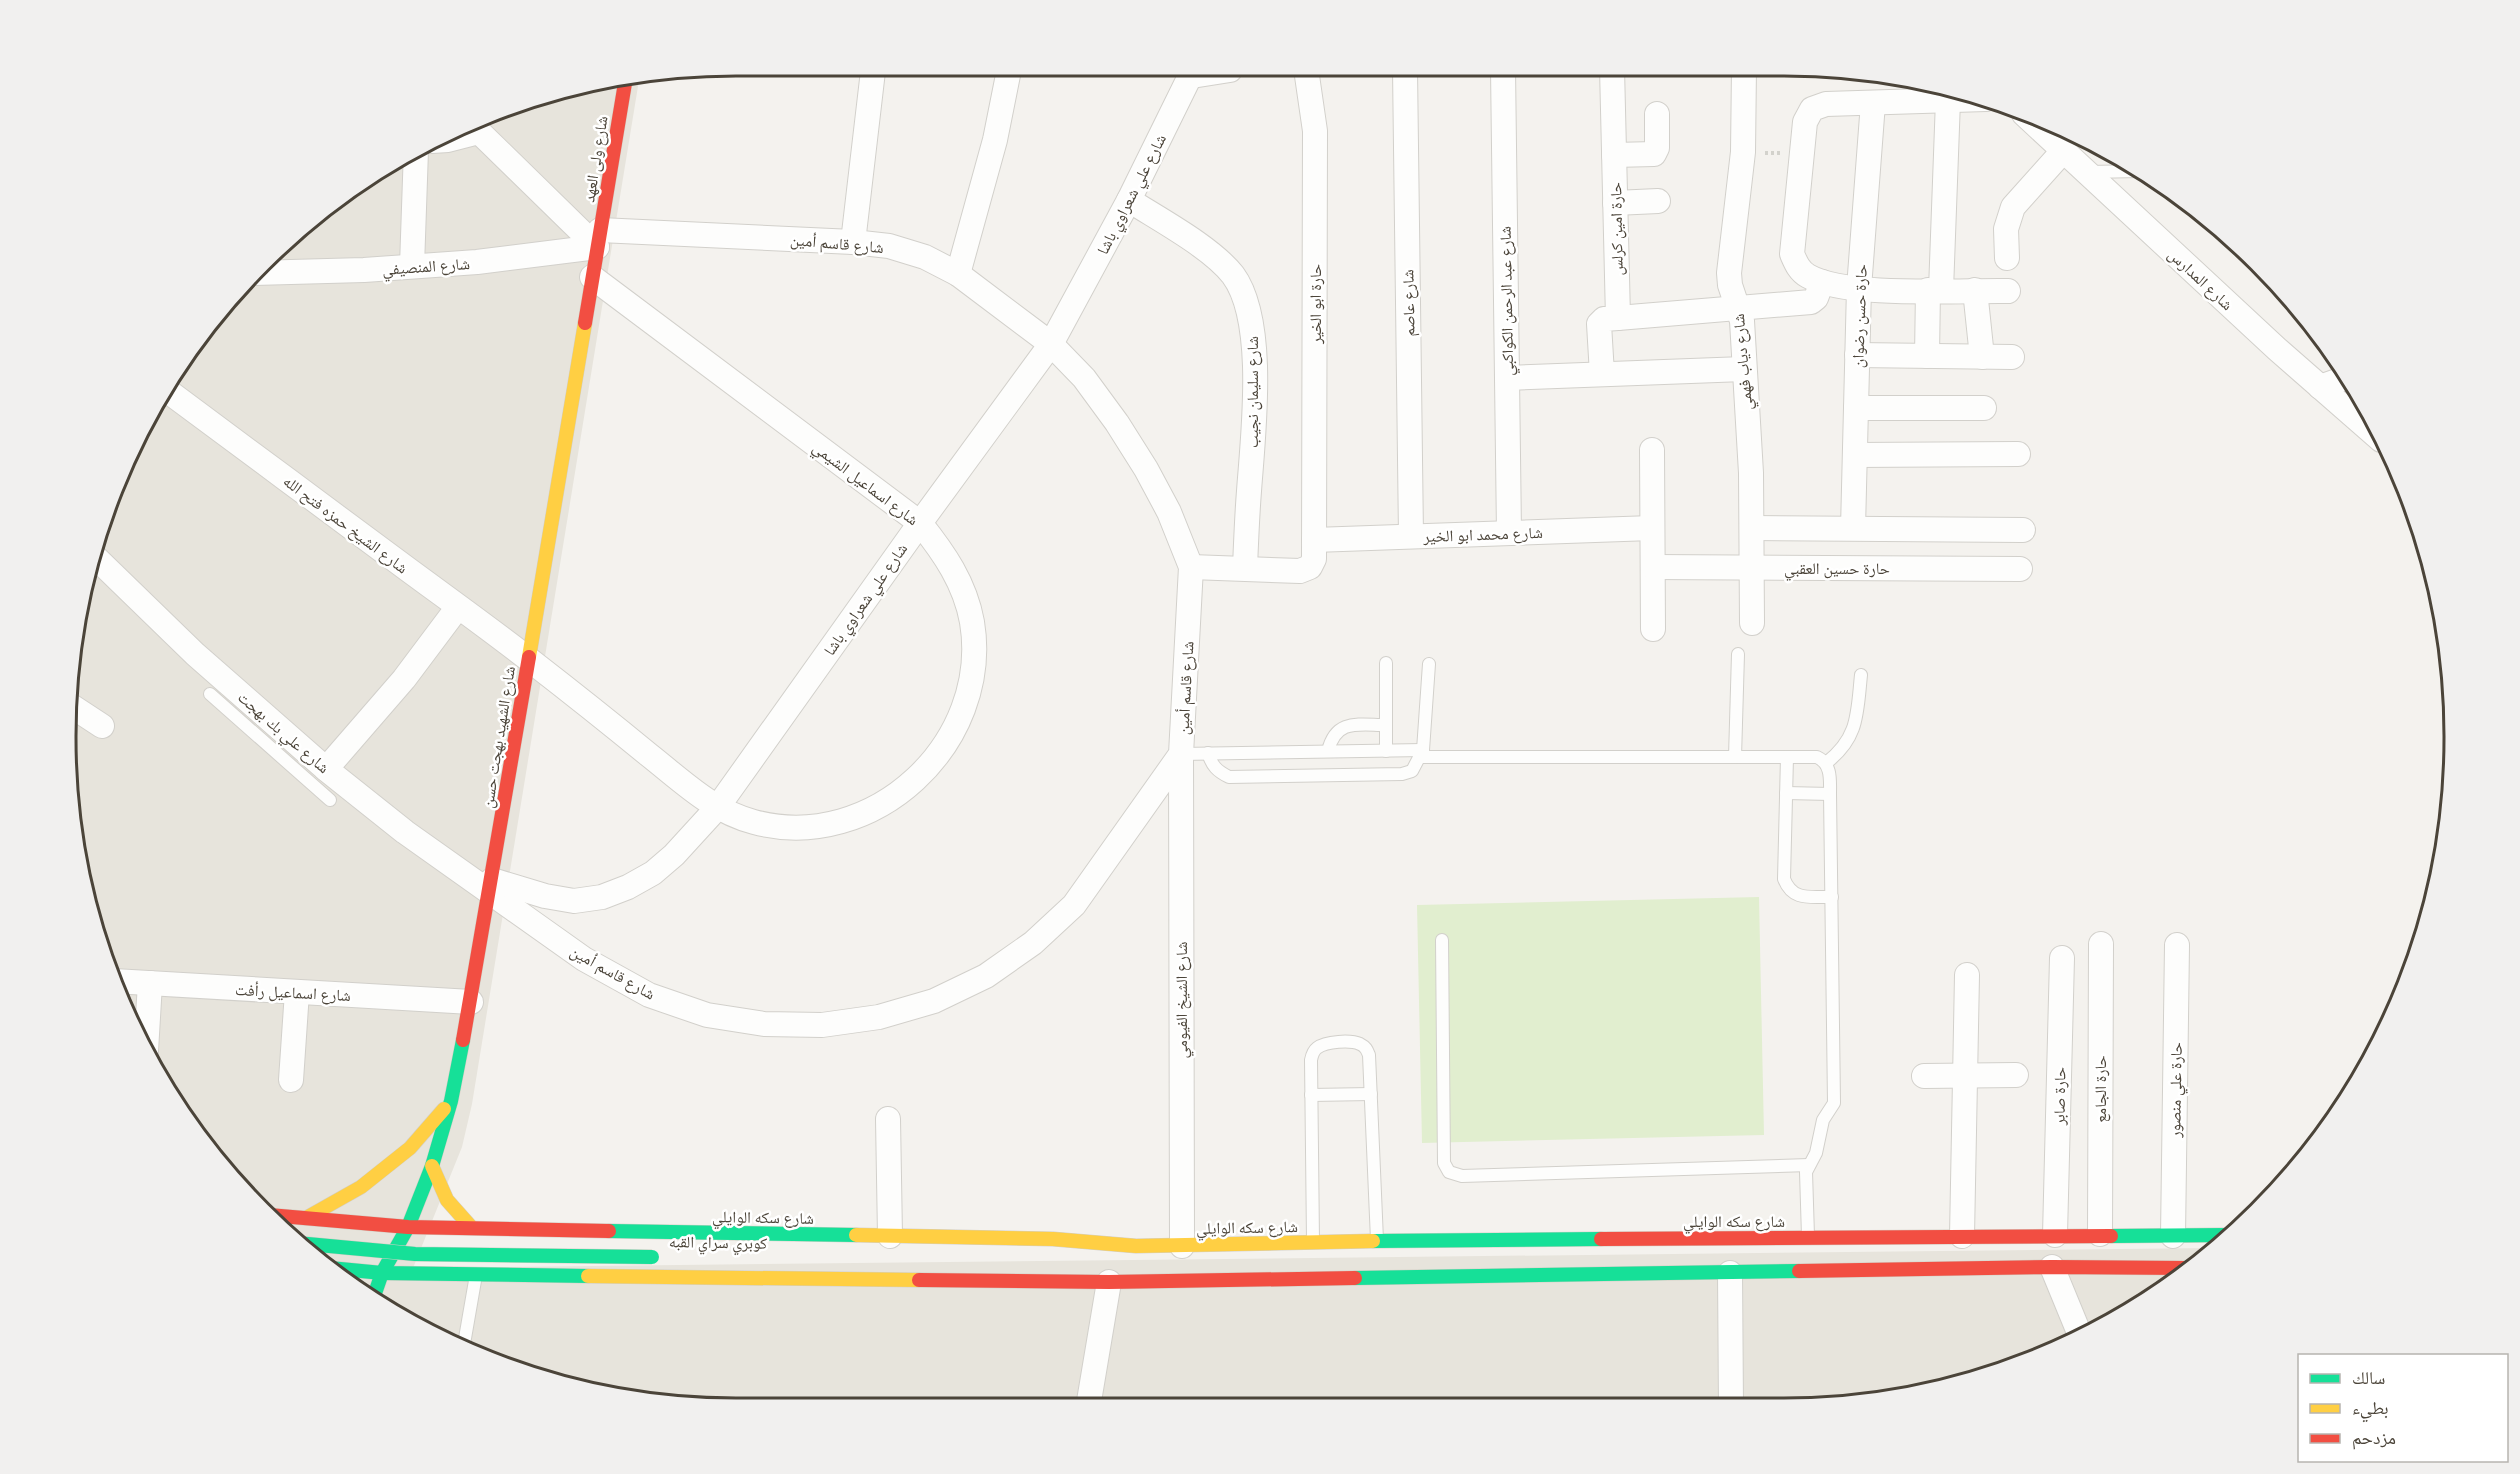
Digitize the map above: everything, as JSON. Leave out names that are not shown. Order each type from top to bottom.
[{"type":"main road","name":"شارع ولى العهد","points":[[599,238],[624,86]]},
{"type":"main road","name":"شارع الشهيد بهجت حسن","points":[[382,1273],[408,1227],[432,1166],[451,1101],[491,886],[599,238]]},
{"type":"main road","points":[[306,1218],[361,1187],[402,1155],[451,1101]]},
{"type":"main road","points":[[432,1166],[440,1190],[453,1210],[471,1227]]},
{"type":"main road","name":"شارع سكه الوايلي","points":[[283,1216],[408,1227],[1053,1239],[1136,1246],[1377,1241],[2100,1234],[2217,1235]]},
{"type":"main road","name":"كوبري سراي القبه","points":[[315,1245],[415,1254],[658,1257]]},
{"type":"main road","points":[[1097,1258],[1136,1246]]},
{"type":"main road","points":[[347,1270],[382,1273],[1109,1282],[2052,1267],[2175,1268]]},
{"type":"main road","points":[[376,1290],[382,1273]]},
{"type":"street","points":[[853,242],[872,76]]},
{"type":"street","points":[[958,274],[996,140],[1008,76]]},
{"type":"street","name":"شارع علي شعراوي باشا","points":[[491,886],[574,901],[602,897],[628,887],[653,873],[674,855],[717,808],[1051,344],[1129,200],[1191,76]]},
{"type":"street","name":"حارة ابو الخير","points":[[1245,568],[1300,571],[1310,567],[1314,559],[1315,130],[1307,76]]},
{"type":"street","name":"شارع عاصم","points":[[1405,76],[1411,536]]},
{"type":"street","name":"شارع عبد الرحمن الكواكبي","points":[[1503,76],[1509,533]]},
{"type":"street","name":"حارة امين كرلس","points":[[1612,76],[1618,318]]},
{"type":"street","name":"شارع دياب فهمي","points":[[1744,76],[1743,152],[1729,273],[1730,285],[1742,321],[1751,473],[1752,623]]},
{"type":"street","points":[[1927,356],[1935,290],[1948,100]]},
{"type":"street","points":[[1956,100],[1818,105],[1807,115],[1792,244],[1796,264],[1812,277],[1859,288],[2008,291]]},
{"type":"street","name":"حارة حسن رضوان","points":[[1854,528],[1859,288],[1874,103]]},
{"type":"street","points":[[1614,155],[1654,154],[1657,148],[1657,114]]},
{"type":"street","name":"شارع المدارس","points":[[2041,129],[2365,426]]},
{"type":"street","points":[[477,130],[599,238]]},
{"type":"street","points":[[2007,258],[2006,229],[2013,207],[2064,150]]},
{"type":"street","points":[[412,266],[416,160]]},
{"type":"street","name":"شارع سليمان نجيب","points":[[1129,200],[1220,261],[1232,274],[1247,303],[1253,332],[1254,402],[1245,568]]},
{"type":"street","points":[[1615,203],[1658,201]]},
{"type":"street","name":"شارع قاسم أمين","points":[[491,886],[584,959],[650,995],[708,1015],[764,1024],[787,1025],[822,1025],[879,1017],[934,1001],[955,991],[986,976],[1033,943],[1074,905],[1181,754],[1191,567],[1169,512],[1146,469],[1117,423],[1083,378],[1051,344],[958,274],[925,257],[889,246],[853,242],[599,238]]},
{"type":"street","name":"شارع المنصيفي","points":[[268,273],[364,270],[477,262],[599,238]]},
{"type":"street","name":"شارع اسماعيل الشيمي","points":[[528,658],[717,808],[755,822],[793,827],[832,823],[868,812],[902,792],[936,759],[952,735],[967,699],[974,661],[972,623],[962,586],[944,552],[920,523],[592,277]]},
{"type":"street","points":[[1602,374],[1599,324],[1604,319],[1811,302],[1816,298],[1812,277]]},
{"type":"street","points":[[1975,290],[1982,357]]},
{"type":"street","points":[[1857,355],[2012,357]]},
{"type":"street","points":[[1507,378],[1744,369]]},
{"type":"street","points":[[2320,387],[2338,380]]},
{"type":"street","name":"شارع الشيخ حمزه فتح الله","points":[[173,395],[528,658]]},
{"type":"street","points":[[1856,408],[1984,408]]},
{"type":"street","points":[[1652,450],[1653,629]]},
{"type":"street","points":[[1855,455],[2018,454]]},
{"type":"street","name":"شارع محمد ابو الخير","points":[[1314,540],[1652,528]]},
{"type":"street","points":[[1752,528],[2023,530]]},
{"type":"street","points":[[1824,528],[1824,568]]},
{"type":"street","name":"شارع علي بك بهجت","points":[[100,562],[284,745],[326,770],[405,832],[491,886]]},
{"type":"street","points":[[1191,567],[1245,568]]},
{"type":"street","name":"حارة حسين العقبي","points":[[1653,567],[2020,569]]},
{"type":"street","points":[[326,770],[404,679],[458,607]]},
{"type":"street","points":[[77,710],[102,726]]},
{"type":"street","name":"شارع الشيخ الفيومي","points":[[1181,754],[1182,1246]]},
{"type":"street","name":"حارة الجامع","points":[[2100,1234],[2101,944]]},
{"type":"street","name":"حارة علي منصور","points":[[2174,1236],[2176,945]]},
{"type":"street","name":"حارة صابر","points":[[2055,1235],[2062,958]]},
{"type":"street","points":[[1962,1236],[1967,975]]},
{"type":"street","name":"شارع اسماعيل رأفت","points":[[124,982],[471,1002]]},
{"type":"street","points":[[147,1033],[150,983]]},
{"type":"street","points":[[291,1080],[297,992]]},
{"type":"street","points":[[1924,1076],[2016,1075]]},
{"type":"street","points":[[888,1119],[890,1236]]},
{"type":"street","points":[[2052,1267],[2077,1328]]},
{"type":"street","points":[[1730,1273],[1731,1398]]},
{"type":"street","points":[[1090,1398],[1109,1282]]},
{"type":"lane","points":[[2085,172],[2123,171]]},
{"type":"lane","points":[[1735,757],[1738,654]]},
{"type":"lane","points":[[1386,663],[1386,751]]},
{"type":"lane","points":[[1208,753],[1212,764],[1219,772],[1229,777],[1402,774],[1412,771],[1422,754],[1429,664]]},
{"type":"lane","points":[[1826,764],[1845,747],[1856,724],[1861,675]]},
{"type":"lane","points":[[210,694],[284,745],[330,800]]},
{"type":"lane","points":[[1328,752],[1330,742],[1341,729],[1350,725],[1386,725]]},
{"type":"lane","points":[[1181,754],[1386,751],[1422,754],[1817,757],[1826,764],[1830,776],[1834,1103],[1823,1120],[1816,1153],[1806,1172],[1808,1237]]},
{"type":"lane","points":[[1787,758],[1784,879],[1797,896],[1832,897]]},
{"type":"lane","points":[[1786,792],[1830,794]]},
{"type":"lane","points":[[1442,940],[1444,1163],[1449,1172],[1462,1176],[1809,1165]]},
{"type":"lane","points":[[1313,1242],[1311,1095],[1313,1052],[1326,1043],[1359,1043],[1366,1048],[1369,1055],[1377,1241]]},
{"type":"lane","points":[[1311,1095],[1371,1094]]},
{"type":"lane","points":[[465,1338],[477,1274]]},
{"type":"path","points":[[1743,152],[1802,154]]},
{"type":"shaded area","points":[[638,84],[472,1104],[462,1147],[413,1268],[2201,1248],[2150,1286],[2113,1309],[2036,1347],[1995,1362],[1912,1385],[1869,1392],[1783,1398],[737,1398],[651,1392],[566,1375],[484,1347],[407,1309],[335,1261],[270,1204],[213,1139],[165,1067],[127,990],[112,949],[89,866],[82,823],[76,737],[82,651],[99,566],[127,484],[165,407],[188,370],[240,302],[302,240],[370,188],[445,145],[484,127],[566,99]]},
{"type":"green space","points":[[1759,897],[1764,1135],[1422,1143],[1417,905]]},
{"type":"traffic: fast","points":[[376,1290],[382,1273],[408,1227],[432,1166],[451,1101],[463,1040]]},
{"type":"traffic: fast","points":[[609,1231],[856,1235]]},
{"type":"traffic: fast","points":[[2111,1236],[2217,1235]]},
{"type":"traffic: fast","points":[[1373,1241],[1601,1239]]},
{"type":"traffic: fast","points":[[315,1245],[415,1254],[652,1257]]},
{"type":"traffic: fast","points":[[347,1270],[382,1273],[588,1276]]},
{"type":"traffic: fast","points":[[1355,1278],[1799,1271]]},
{"type":"traffic: slow","points":[[529,657],[585,323]]},
{"type":"traffic: slow","points":[[306,1218],[361,1187],[410,1148],[444,1109]]},
{"type":"traffic: slow","points":[[432,1166],[447,1200],[471,1227]]},
{"type":"traffic: slow","points":[[856,1235],[1053,1239],[1136,1246],[1373,1241]]},
{"type":"traffic: slow","points":[[588,1276],[919,1280]]},
{"type":"traffic: jam","points":[[585,323],[624,86]]},
{"type":"traffic: jam","points":[[463,1040],[529,657]]},
{"type":"traffic: jam","points":[[283,1216],[408,1227],[609,1231]]},
{"type":"traffic: jam","points":[[1601,1239],[2111,1236]]},
{"type":"traffic: jam","points":[[1799,1271],[2052,1267],[2175,1268]]},
{"type":"traffic: jam","points":[[919,1280],[1109,1282],[1355,1278]]}]
